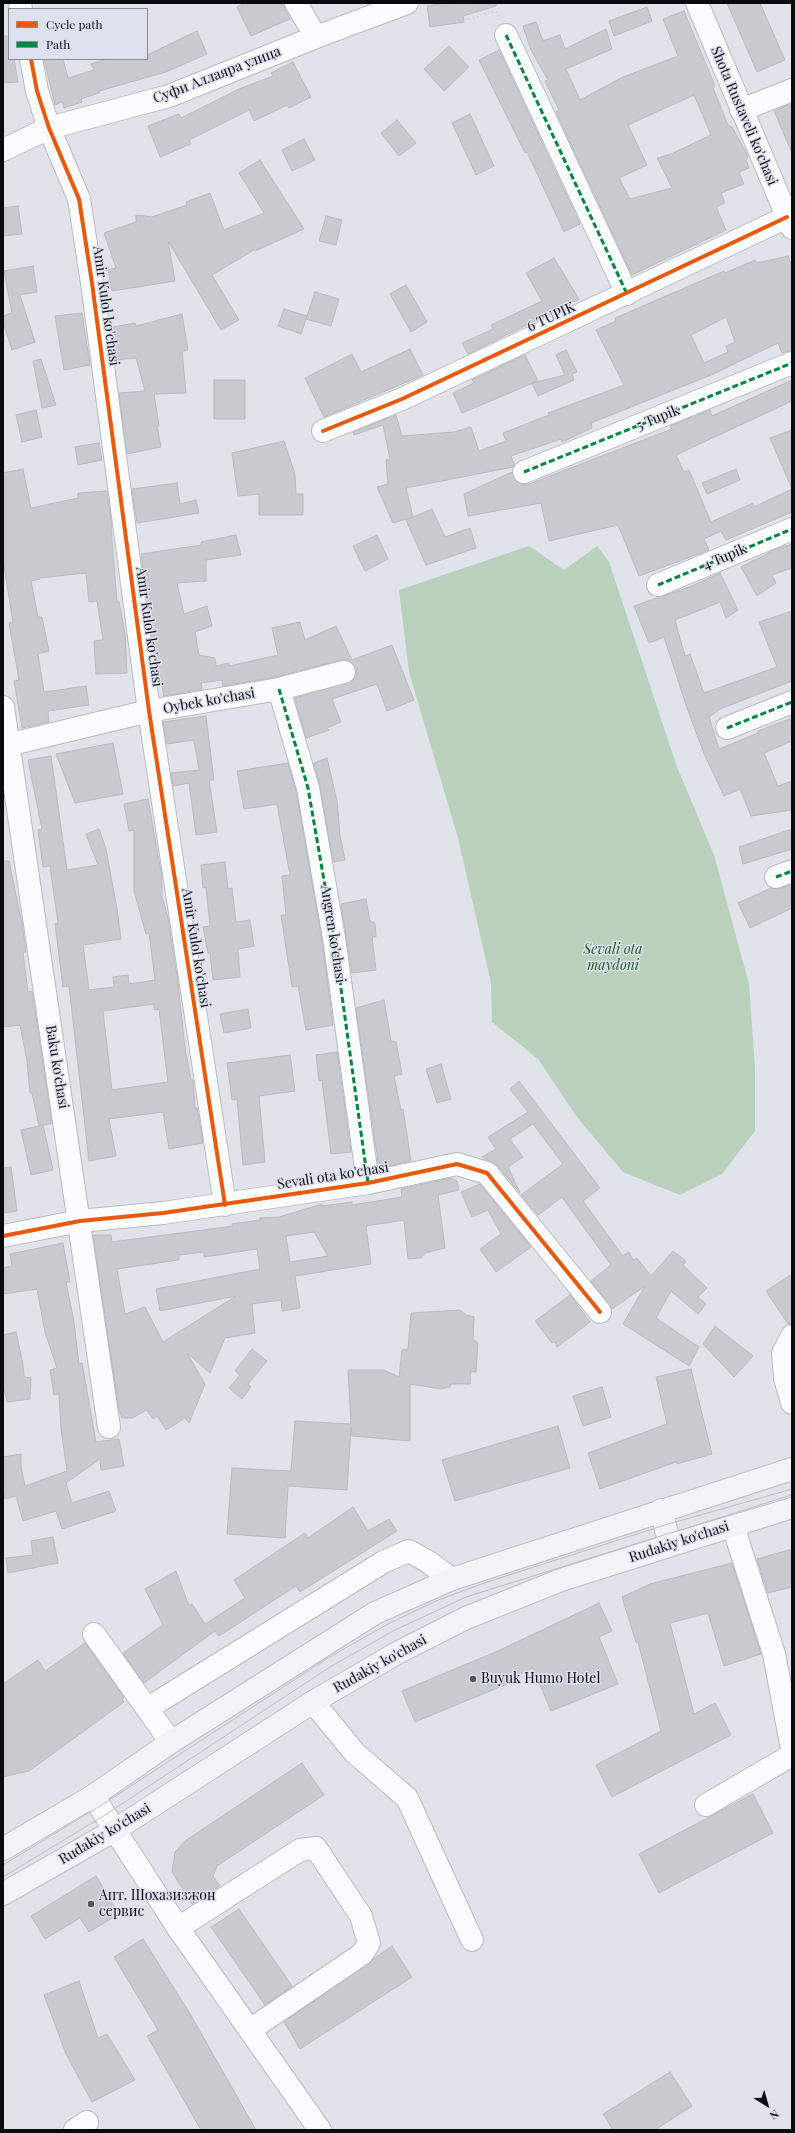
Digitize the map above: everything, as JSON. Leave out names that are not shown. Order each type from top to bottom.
[{"type":"main road","points":[[3,1849],[93,1796],[171,1742],[375,1613],[452,1579],[661,1510],[792,1469]]},
{"type":"main road","name":"Rudakiy ko'chasi","points":[[3,1893],[115,1830],[313,1702],[397,1653],[466,1618],[561,1580],[792,1507]]},
{"type":"main road","points":[[661,1510],[670,1545]]},
{"type":"street","points":[[296,3],[316,37]]},
{"type":"street","name":"Суфи Аллаяра улица","points":[[3,150],[49,128],[169,96],[316,37],[407,3]]},
{"type":"street","name":"Shota Rustaveli ko'chasi","points":[[697,3],[789,223]]},
{"type":"street","points":[[506,34],[627,294]]},
{"type":"street","name":"Amir Kulol ko'chasi","points":[[31,60],[37,91],[49,128],[79,199],[92,283],[149,711],[225,1205]]},
{"type":"street","points":[[741,110],[792,90]]},
{"type":"street","name":"6 TUPIK","points":[[323,431],[402,399],[627,294],[789,223]]},
{"type":"street","name":"5 Tupik","points":[[524,472],[792,363]]},
{"type":"street","name":"4 Tupik","points":[[658,585],[792,529]]},
{"type":"street","name":"Oybek ko'chasi","points":[[6,745],[149,711],[279,689],[344,672]]},
{"type":"street","name":"Angren ko'chasi","points":[[279,689],[308,788],[334,938],[368,1182]]},
{"type":"street","points":[[727,728],[792,702]]},
{"type":"street","name":"Baku ko'chasi","points":[[3,707],[6,745],[80,1221],[109,1428]]},
{"type":"street","name":"Sevali ota ko'chasi","points":[[3,1236],[80,1221],[225,1205],[368,1182],[457,1164],[487,1173],[600,1312]]},
{"type":"street","points":[[792,1336],[783,1353],[784,1378],[792,1402]]},
{"type":"street","points":[[733,1526],[774,1654],[792,1749]]},
{"type":"street","points":[[148,1708],[385,1561],[409,1552],[427,1560],[452,1579]]},
{"type":"street","points":[[94,1634],[171,1742]]},
{"type":"street","points":[[313,1702],[355,1753],[407,1798],[472,1940]]},
{"type":"street","points":[[706,1805],[792,1755]]},
{"type":"street","points":[[93,1796],[178,1928],[279,2069],[320,2130]]},
{"type":"street","points":[[178,1928],[300,1850],[316,1848],[361,1916],[369,1943],[362,1954],[250,2030]]},
{"type":"path","points":[[463,3],[467,20],[495,11],[506,34]]},
{"type":"green space","name":"Sevali ota maydoni","points":[[529,546],[564,570],[597,546],[609,562],[677,767],[714,855],[749,984],[755,1069],[755,1131],[722,1174],[680,1195],[623,1172],[577,1117],[538,1059],[492,1022],[491,983],[458,838],[409,672],[399,590]]},
{"type":"building","points":[[245,3],[282,3],[290,19],[251,36],[237,7]]},
{"type":"building","points":[[445,3],[496,3],[496,6],[463,16],[464,22],[430,27],[427,6]]},
{"type":"building","points":[[727,3],[760,3],[785,60],[757,72]]},
{"type":"building","points":[[647,7],[652,21],[614,36],[609,21]]},
{"type":"building","points":[[684,11],[715,86],[713,88],[728,125],[732,127],[748,156],[746,160],[749,168],[739,172],[744,184],[721,193],[725,203],[716,207],[726,230],[632,275],[556,112],[559,110],[545,81],[548,80],[531,50],[523,26],[536,22],[543,41],[560,35],[565,49],[606,29],[612,49],[566,69],[580,100],[623,77],[678,56],[663,19]],"holes":[[[694,95],[711,135],[671,154],[657,158],[672,188],[630,199],[619,178],[647,165],[628,125]]]},
{"type":"building","points":[[197,31],[207,54],[166,72],[99,91],[99,93],[81,99],[82,102],[64,108],[62,102],[55,105],[44,60],[63,60],[68,78],[94,70],[91,64],[104,60],[148,60],[148,55]]},
{"type":"building","points":[[3,36],[8,36],[8,60],[14,60],[18,82],[3,83]]},
{"type":"building","points":[[449,46],[469,67],[444,91],[424,69]]},
{"type":"building","points":[[499,50],[580,224],[564,232],[527,152],[525,153],[479,60]]},
{"type":"building","points":[[293,62],[311,97],[289,108],[287,105],[254,121],[249,110],[189,140],[191,144],[160,157],[148,126],[179,114],[181,118],[239,89],[273,76],[271,73]]},
{"type":"building","points":[[792,103],[792,153],[774,111]]},
{"type":"building","points":[[470,114],[494,166],[476,175],[452,123]]},
{"type":"building","points":[[397,120],[416,143],[399,156],[381,133]]},
{"type":"building","points":[[304,139],[315,160],[292,171],[282,150]]},
{"type":"building","points":[[260,160],[304,229],[255,251],[254,250],[212,275],[239,320],[221,330],[168,241],[175,281],[112,291],[108,270],[116,268],[104,233],[136,222],[136,215],[152,217],[187,205],[186,202],[210,193],[224,230],[264,213],[239,173]]},
{"type":"building","points":[[18,206],[22,234],[3,236],[3,208]]},
{"type":"building","points":[[326,216],[342,220],[336,245],[319,241]]},
{"type":"building","points":[[788,256],[792,267],[792,350],[782,353],[778,343],[711,375],[591,423],[592,428],[562,442],[561,439],[511,456],[514,464],[513,467],[406,488],[413,517],[393,523],[377,487],[388,484],[386,460],[390,459],[383,425],[354,435],[353,432],[396,415],[402,436],[454,432],[471,427],[479,451],[506,441],[503,433],[549,415],[548,413],[624,385],[596,330],[616,321],[615,318],[724,271],[725,273],[755,260],[757,263]],"holes":[[[726,317],[735,342],[726,346],[728,352],[704,363],[691,335]]]},
{"type":"building","points":[[554,258],[579,299],[468,354],[462,343],[493,329],[491,325],[542,301],[526,273]]},
{"type":"building","points":[[33,266],[37,292],[20,295],[35,342],[12,350],[3,322],[3,316],[12,313],[4,271]]},
{"type":"building","points":[[406,285],[427,322],[411,332],[390,294]]},
{"type":"building","points":[[315,292],[339,299],[331,326],[306,319]]},
{"type":"building","points":[[284,309],[307,316],[301,334],[278,326]]},
{"type":"building","points":[[82,313],[90,365],[64,370],[55,316]]},
{"type":"building","points":[[182,314],[188,350],[182,351],[186,393],[154,394],[159,426],[157,426],[161,447],[127,454],[119,393],[145,391],[136,358],[115,360],[112,327],[135,323],[136,326]]},
{"type":"building","points":[[410,349],[423,375],[324,417],[305,378],[352,354],[361,372]]},
{"type":"building","points":[[566,350],[577,372],[572,374],[574,380],[538,396],[532,383],[565,375],[556,355]]},
{"type":"building","points":[[525,355],[538,381],[462,413],[453,393],[474,383],[472,380]]},
{"type":"building","points":[[41,359],[56,405],[42,408],[33,361]]},
{"type":"building","points":[[214,380],[245,380],[245,419],[214,419]]},
{"type":"building","points":[[792,380],[792,401],[676,455],[684,472],[689,470],[711,522],[753,503],[754,507],[792,489],[792,512],[726,540],[721,531],[704,539],[709,550],[639,576],[618,525],[549,541],[541,503],[468,516],[464,494],[512,472],[517,482],[529,484],[672,429],[670,426],[710,410],[712,416]]},
{"type":"building","points":[[36,410],[42,437],[22,442],[16,415]]},
{"type":"building","points":[[792,430],[792,489],[770,438]]},
{"type":"building","points":[[284,441],[295,474],[296,494],[303,494],[303,515],[259,515],[259,494],[238,496],[232,453]]},
{"type":"building","points":[[99,443],[102,460],[78,465],[75,447]]},
{"type":"building","points":[[23,469],[31,508],[78,498],[78,493],[107,491],[112,528],[117,602],[119,602],[125,634],[127,673],[96,674],[94,641],[103,640],[97,601],[89,602],[86,573],[39,578],[40,579],[31,581],[38,617],[42,617],[49,651],[38,654],[44,692],[86,686],[89,705],[48,711],[49,722],[22,728],[14,681],[19,680],[9,623],[13,622],[3,560],[3,473]]},
{"type":"building","points":[[736,469],[740,480],[707,494],[702,483]]},
{"type":"building","points":[[177,483],[180,504],[196,500],[199,513],[137,523],[132,489]]},
{"type":"building","points":[[432,509],[445,537],[470,528],[476,548],[426,565],[406,520]]},
{"type":"building","points":[[236,535],[241,555],[206,560],[206,581],[177,583],[184,614],[207,606],[212,626],[195,632],[199,655],[215,658],[216,666],[229,663],[229,666],[278,655],[272,628],[300,622],[305,640],[336,626],[352,660],[392,645],[414,700],[387,711],[377,684],[332,699],[341,722],[327,728],[329,730],[306,738],[295,698],[352,681],[356,676],[356,669],[348,660],[341,660],[276,677],[223,686],[222,680],[201,683],[202,689],[164,696],[160,675],[157,675],[141,554],[201,545],[201,542]]},
{"type":"building","points":[[377,535],[388,559],[365,571],[353,546]]},
{"type":"building","points":[[792,544],[792,568],[772,575],[776,583],[757,596],[741,567],[776,549]]},
{"type":"building","points":[[720,573],[738,610],[726,618],[720,602],[675,620],[685,656],[690,654],[704,693],[777,667],[759,622],[792,611],[792,681],[720,709],[709,717],[719,749],[758,733],[758,731],[792,718],[792,741],[764,753],[778,786],[792,781],[792,810],[751,816],[740,789],[724,796],[705,756],[687,708],[664,637],[649,643],[634,606],[689,587]]},
{"type":"building","points":[[206,716],[214,780],[209,780],[217,832],[196,835],[189,783],[173,786],[171,773],[199,770],[194,740],[167,744],[163,722]]},
{"type":"building","points":[[113,743],[123,794],[75,803],[56,754]]},
{"type":"building","points":[[51,756],[67,870],[98,865],[86,834],[99,829],[106,849],[121,939],[83,945],[89,990],[114,987],[113,977],[128,975],[129,984],[155,980],[149,933],[146,934],[134,891],[134,830],[129,831],[124,804],[148,799],[162,877],[162,896],[168,918],[178,983],[185,1048],[191,1080],[193,1080],[195,1108],[197,1108],[203,1143],[169,1149],[163,1112],[109,1119],[116,1156],[89,1161],[69,986],[63,987],[55,924],[58,923],[50,866],[43,867],[38,830],[42,829],[28,760]],"holes":[[[154,1004],[155,1010],[159,1009],[168,1082],[112,1090],[103,1011]]]},
{"type":"building","points":[[327,758],[337,801],[340,835],[345,860],[333,862],[320,786],[314,763]]},
{"type":"building","points":[[288,763],[296,791],[322,940],[333,1025],[306,1030],[298,986],[292,987],[281,915],[286,915],[282,876],[290,875],[277,804],[244,809],[237,771]]},
{"type":"building","points":[[792,829],[792,849],[743,864],[739,847]]},
{"type":"building","points":[[3,861],[9,861],[22,924],[26,952],[23,952],[28,992],[32,991],[52,1123],[39,1126],[32,1093],[30,1093],[27,1061],[20,1025],[3,1027]]},
{"type":"building","points":[[225,862],[228,889],[232,888],[236,922],[250,920],[254,946],[238,949],[240,977],[213,980],[210,953],[208,953],[203,927],[210,926],[206,887],[203,888],[201,865]]},
{"type":"building","points":[[792,884],[792,908],[750,928],[738,903],[771,888],[780,889]]},
{"type":"building","points":[[366,899],[370,921],[375,923],[376,937],[372,937],[376,970],[352,973],[341,904]]},
{"type":"building","points":[[384,1000],[391,1041],[396,1042],[402,1074],[394,1076],[401,1110],[403,1109],[411,1161],[379,1168],[356,1008]]},
{"type":"building","points":[[248,1009],[251,1028],[224,1033],[220,1014]]},
{"type":"building","points":[[337,1052],[351,1152],[331,1154],[322,1080],[319,1081],[316,1055]]},
{"type":"building","points":[[290,1055],[295,1091],[259,1096],[265,1162],[243,1165],[237,1099],[232,1100],[227,1063]]},
{"type":"building","points":[[441,1064],[451,1099],[437,1103],[426,1069]]},
{"type":"building","points":[[519,1081],[600,1188],[583,1201],[623,1256],[629,1252],[633,1260],[637,1258],[651,1276],[673,1251],[686,1261],[683,1265],[707,1288],[698,1297],[706,1304],[698,1314],[671,1291],[656,1318],[699,1347],[689,1366],[623,1324],[645,1286],[612,1309],[591,1281],[611,1265],[562,1197],[538,1215],[521,1195],[563,1164],[533,1124],[510,1139],[523,1157],[508,1167],[520,1193],[497,1165],[482,1157],[496,1149],[488,1137],[528,1112],[510,1089]]},
{"type":"building","points":[[43,1125],[53,1170],[31,1175],[21,1130]]},
{"type":"building","points":[[11,1167],[17,1211],[3,1213],[3,1168]]},
{"type":"building","points":[[451,1178],[457,1181],[459,1190],[438,1195],[445,1248],[425,1253],[421,1258],[408,1259],[404,1220],[366,1226],[371,1264],[295,1276],[300,1308],[282,1311],[281,1300],[252,1304],[255,1333],[225,1338],[210,1373],[187,1353],[205,1384],[189,1423],[185,1418],[166,1430],[157,1416],[153,1419],[147,1410],[132,1418],[122,1418],[119,1409],[93,1235],[111,1235],[112,1242],[233,1226],[232,1224],[260,1220],[260,1218],[279,1217],[322,1204],[322,1206],[352,1202],[352,1205],[402,1197],[401,1189]],"holes":[[[314,1232],[328,1256],[290,1262],[286,1236]],[[257,1249],[260,1269],[156,1289],[160,1311],[236,1296],[163,1342],[145,1307],[125,1314],[117,1269],[179,1260],[179,1255],[204,1252],[204,1257]]]},
{"type":"building","points":[[480,1184],[531,1247],[496,1272],[480,1249],[501,1234],[488,1210],[472,1217],[461,1192]]},
{"type":"building","points":[[63,1243],[70,1282],[66,1282],[74,1322],[79,1364],[82,1363],[96,1442],[119,1439],[124,1466],[101,1470],[100,1459],[66,1483],[72,1503],[109,1491],[116,1511],[62,1529],[56,1511],[23,1521],[16,1496],[5,1499],[3,1491],[3,1457],[21,1454],[21,1466],[25,1486],[67,1471],[61,1429],[59,1394],[54,1395],[50,1370],[57,1368],[45,1332],[37,1289],[3,1294],[3,1268],[12,1266],[10,1254]]},
{"type":"building","points":[[792,1274],[792,1324],[788,1324],[766,1291]]},
{"type":"building","points":[[570,1295],[590,1322],[557,1347],[555,1342],[552,1343],[535,1321]]},
{"type":"building","points":[[460,1310],[466,1315],[474,1317],[473,1339],[478,1343],[476,1372],[471,1371],[470,1384],[451,1384],[450,1387],[441,1389],[410,1384],[410,1441],[352,1436],[351,1427],[347,1490],[288,1486],[285,1538],[227,1534],[232,1468],[291,1471],[295,1421],[351,1424],[348,1370],[384,1370],[399,1377],[402,1350],[408,1349],[411,1313]]},
{"type":"building","points":[[715,1326],[753,1356],[734,1377],[703,1344]]},
{"type":"building","points":[[16,1332],[23,1364],[24,1377],[31,1378],[30,1399],[7,1402],[3,1383],[3,1335]]},
{"type":"building","points":[[252,1349],[267,1361],[248,1384],[251,1387],[242,1399],[229,1388],[240,1375],[235,1371]]},
{"type":"building","points":[[691,1369],[712,1454],[677,1464],[676,1462],[600,1489],[588,1453],[667,1424],[656,1377]]},
{"type":"building","points":[[602,1387],[611,1417],[583,1426],[573,1396]]},
{"type":"building","points":[[558,1426],[570,1468],[455,1501],[442,1460]]},
{"type":"building","points":[[353,1507],[368,1531],[389,1519],[397,1531],[300,1592],[296,1586],[219,1636],[215,1631],[144,1683],[123,1653],[163,1625],[145,1589],[176,1571],[189,1606],[192,1604],[205,1624],[245,1598],[234,1580],[305,1533],[308,1538]]},
{"type":"building","points":[[53,1537],[58,1563],[8,1573],[6,1558],[33,1555],[31,1541]]},
{"type":"building","points":[[792,1549],[792,1587],[768,1593],[757,1559]]},
{"type":"building","points":[[732,1563],[761,1654],[724,1666],[708,1613],[670,1623],[694,1714],[715,1703],[731,1735],[612,1797],[596,1765],[661,1731],[638,1642],[636,1642],[622,1597],[650,1584]]},
{"type":"building","points":[[599,1603],[612,1631],[599,1637],[618,1684],[551,1711],[533,1668],[505,1682],[507,1684],[415,1722],[402,1691],[498,1651]]},
{"type":"building","points":[[85,1643],[124,1697],[122,1699],[124,1702],[29,1771],[3,1777],[3,1684],[38,1660],[45,1671]]},
{"type":"building","points":[[302,1763],[324,1795],[217,1866],[213,1876],[220,1886],[192,1904],[172,1872],[175,1852],[185,1841]]},
{"type":"building","points":[[753,1794],[773,1833],[659,1893],[639,1854]]},
{"type":"building","points":[[96,1876],[119,1914],[89,1932],[80,1918],[45,1939],[31,1916]]},
{"type":"building","points":[[239,1909],[292,1986],[265,2005],[211,1927]]},
{"type":"building","points":[[143,1939],[189,2012],[256,2130],[201,2130],[147,2036],[158,2030],[114,1957]]},
{"type":"building","points":[[392,1946],[412,1977],[300,2049],[284,2022]]},
{"type":"building","points":[[79,1981],[98,2038],[107,2034],[135,2080],[92,2102],[66,2054],[44,1995]]},
{"type":"building","points":[[670,2072],[692,2106],[655,2130],[613,2130],[603,2114]]},
{"type":"tram line","points":[[3,1865],[100,1806],[328,1658],[388,1624],[436,1601],[484,1583],[665,1525],[792,1489]]},
{"type":"tram line","points":[[3,1877],[105,1815],[330,1667],[395,1630],[466,1597],[667,1534],[792,1497]]},
{"type":"marked path","points":[[506,35],[627,294]]},
{"type":"marked path","points":[[524,472],[792,363]]},
{"type":"marked path","points":[[658,585],[792,529]]},
{"type":"marked path","points":[[279,689],[308,788],[334,938],[368,1183]]},
{"type":"marked path","points":[[727,728],[792,702]]},
{"type":"marked path","points":[[776,877],[792,871]]},
{"type":"cycle path","points":[[31,60],[37,91],[49,128],[79,199],[92,283],[149,711],[225,1205]]},
{"type":"cycle path","points":[[323,431],[402,399],[787,217]]},
{"type":"cycle path","points":[[3,1236],[80,1221],[163,1213],[368,1183],[457,1164],[487,1173],[600,1312]]},
{"type":"place","name":"Buyuk Humo Hotel","points":[[473,1679]]},
{"type":"place","name":"Апт. Шохазизжон сервис","points":[[91,1904]]}]
